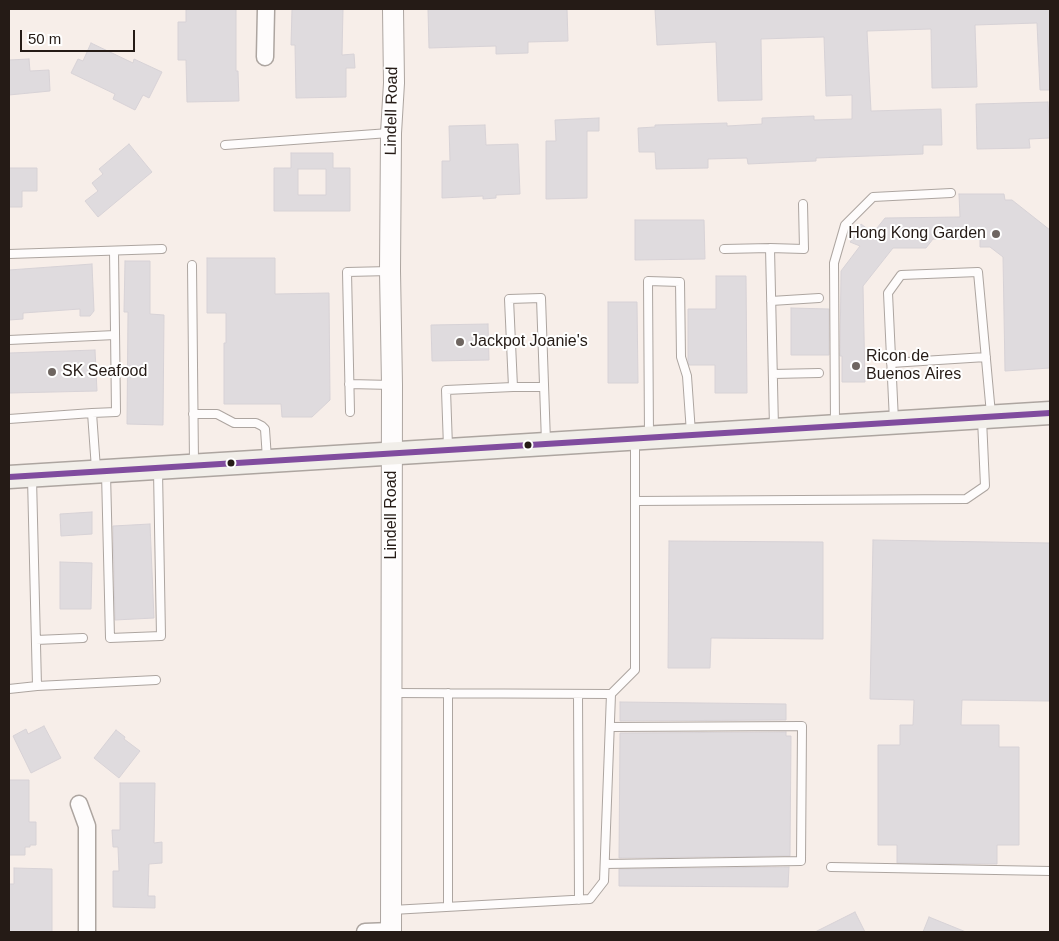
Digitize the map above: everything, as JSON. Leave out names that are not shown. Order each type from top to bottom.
[{"type":"main road","points":[[9,477],[1050,413]]},
{"type":"street","points":[[265,57],[266,9]]},
{"type":"street","name":"Lindell Road","points":[[391,932],[392,385],[390,271],[391,133],[394,83],[393,9]]},
{"type":"street","points":[[79,804],[86,826],[86,932]]},
{"type":"street","points":[[365,932],[391,932]]},
{"type":"lane","points":[[224,145],[391,133]]},
{"type":"lane","points":[[835,426],[834,262],[845,225],[873,197],[951,192]]},
{"type":"lane","points":[[724,249],[804,249],[804,204]]},
{"type":"lane","points":[[770,248],[774,430]]},
{"type":"lane","points":[[9,254],[162,250]]},
{"type":"lane","points":[[9,419],[116,412],[114,251]]},
{"type":"lane","points":[[192,265],[194,466]]},
{"type":"lane","points":[[350,412],[348,384],[348,272],[390,271]]},
{"type":"lane","points":[[635,501],[966,499],[985,486],[986,358],[978,272],[902,275],[888,293],[894,422]]},
{"type":"lane","points":[[391,910],[590,900],[604,881],[611,694],[635,670],[635,501],[642,438],[648,281],[680,282],[681,357],[686,376],[691,435]]},
{"type":"lane","points":[[513,387],[509,299],[541,298],[546,444]]},
{"type":"lane","points":[[771,300],[819,298]]},
{"type":"lane","points":[[9,340],[115,335]]},
{"type":"lane","points":[[891,363],[986,358]]},
{"type":"lane","points":[[773,374],[819,373]]},
{"type":"lane","points":[[348,384],[392,385]]},
{"type":"lane","points":[[448,450],[446,390],[544,387]]},
{"type":"lane","points":[[92,413],[101,471],[110,638],[161,636],[158,468]]},
{"type":"lane","points":[[194,414],[217,414],[234,423],[256,423],[262,426],[265,429],[268,461]]},
{"type":"lane","points":[[32,476],[37,686]]},
{"type":"lane","points":[[36,640],[83,638]]},
{"type":"lane","points":[[9,689],[156,680]]},
{"type":"lane","points":[[392,693],[611,694]]},
{"type":"lane","points":[[448,693],[448,907]]},
{"type":"lane","points":[[578,694],[579,900]]},
{"type":"lane","points":[[605,864],[800,861],[802,726],[610,727]]},
{"type":"lane","points":[[831,867],[1050,871]]},
{"type":"building","points":[[186,9],[236,9],[236,71],[238,71],[239,101],[187,102],[186,60],[178,60],[178,22],[186,22]]},
{"type":"building","points":[[292,9],[343,9],[342,55],[354,54],[355,68],[346,68],[346,97],[296,98],[295,45],[291,45]]},
{"type":"building","points":[[428,9],[567,9],[568,41],[528,42],[528,53],[496,54],[496,46],[429,48]]},
{"type":"building","points":[[655,9],[1050,9],[1050,90],[1040,90],[1037,23],[975,25],[977,87],[932,88],[931,29],[867,31],[871,111],[941,109],[942,145],[923,145],[923,154],[816,158],[816,161],[748,164],[747,158],[708,159],[708,168],[656,169],[655,152],[639,152],[638,128],[655,127],[655,125],[727,123],[727,126],[762,124],[762,118],[814,116],[814,120],[852,119],[852,95],[826,96],[824,37],[761,39],[762,100],[718,101],[716,42],[657,45]]},
{"type":"building","points":[[91,43],[133,63],[134,59],[162,72],[149,98],[143,95],[135,110],[113,99],[115,94],[71,73],[78,59],[83,61]]},
{"type":"building","points":[[29,59],[30,71],[49,70],[50,91],[9,95],[9,60]]},
{"type":"building","points":[[1048,102],[1050,138],[1029,139],[1030,148],[977,149],[976,104]]},
{"type":"building","points":[[599,118],[599,131],[587,131],[587,198],[546,199],[546,141],[556,141],[555,120]]},
{"type":"building","points":[[485,125],[486,145],[518,144],[520,194],[496,195],[496,198],[483,199],[483,196],[442,198],[442,161],[450,161],[449,126]]},
{"type":"building","points":[[129,144],[152,172],[98,217],[85,201],[98,191],[92,183],[103,174],[99,169]]},
{"type":"building","points":[[291,153],[333,153],[333,168],[350,168],[350,211],[274,211],[274,168],[291,168]],"holes":[[[298,169],[326,169],[326,195],[298,195]]]},
{"type":"building","points":[[9,168],[37,168],[37,191],[22,191],[22,207],[9,207]]},
{"type":"building","points":[[959,194],[1004,194],[1005,200],[1012,200],[1050,230],[1050,368],[1005,371],[1003,257],[990,247],[980,247],[980,238],[933,239],[926,248],[893,248],[863,286],[865,382],[842,382],[842,356],[840,356],[841,271],[860,246],[850,242],[859,231],[861,224],[873,233],[885,218],[960,217]]},
{"type":"building","points":[[635,220],[704,220],[705,259],[635,260]]},
{"type":"building","points":[[207,258],[275,258],[275,294],[329,293],[330,400],[312,417],[282,417],[281,404],[224,404],[226,313],[207,313]]},
{"type":"building","points":[[125,261],[150,261],[150,314],[164,315],[163,425],[127,424],[128,312],[124,312]]},
{"type":"building","points":[[92,264],[94,311],[90,316],[80,316],[80,309],[23,313],[23,319],[9,320],[9,270]]},
{"type":"building","points":[[716,276],[746,276],[747,393],[715,393],[715,365],[689,365],[688,362],[688,309],[716,309]]},
{"type":"building","points":[[608,302],[637,302],[638,383],[608,383]]},
{"type":"building","points":[[791,308],[829,309],[829,355],[791,355]]},
{"type":"building","name":"Jackpot Joanie's","points":[[488,324],[489,360],[432,361],[431,325]]},
{"type":"building","name":"SK Seafood","points":[[95,350],[97,391],[9,393],[9,353]]},
{"type":"building","points":[[92,512],[92,534],[61,536],[60,514]]},
{"type":"building","points":[[150,524],[154,618],[115,620],[113,526]]},
{"type":"building","points":[[873,540],[1050,543],[1050,701],[962,700],[961,725],[999,725],[999,747],[1019,747],[1019,845],[997,845],[997,864],[897,863],[897,845],[878,845],[878,745],[900,745],[900,725],[913,725],[914,700],[870,699]]},
{"type":"building","points":[[669,541],[823,542],[823,639],[711,638],[710,668],[668,668]]},
{"type":"building","points":[[60,562],[92,563],[91,609],[60,609]]},
{"type":"building","points":[[620,702],[786,704],[786,720],[620,721]]},
{"type":"building","points":[[44,726],[61,758],[31,773],[13,736],[26,729],[28,734]]},
{"type":"building","points":[[116,730],[125,737],[124,739],[140,751],[119,778],[94,758]]},
{"type":"building","points":[[786,732],[786,736],[791,736],[790,856],[619,858],[620,733]]},
{"type":"building","points":[[9,780],[29,780],[29,822],[36,822],[36,845],[25,847],[25,855],[9,855]]},
{"type":"building","points":[[120,783],[155,783],[154,843],[162,842],[162,863],[149,864],[148,896],[155,896],[155,908],[113,907],[113,871],[119,871],[118,847],[113,847],[112,830],[120,830]]},
{"type":"building","points":[[789,867],[788,887],[619,886],[619,869]]},
{"type":"building","points":[[14,868],[52,869],[52,932],[9,932],[9,884],[14,884]]},
{"type":"building","points":[[855,912],[865,932],[815,932]]},
{"type":"building","points":[[929,917],[966,932],[923,932]]},
{"type":"transit line","points":[[9,477],[1050,413]]},
{"type":"place","name":"Hong Kong Garden","points":[[996,234]]},
{"type":"place","name":"Jackpot Joanie's","points":[[460,342]]},
{"type":"place","name":"Ricon de Buenos Aires","points":[[856,366]]},
{"type":"place","name":"SK Seafood","points":[[52,372]]}]
